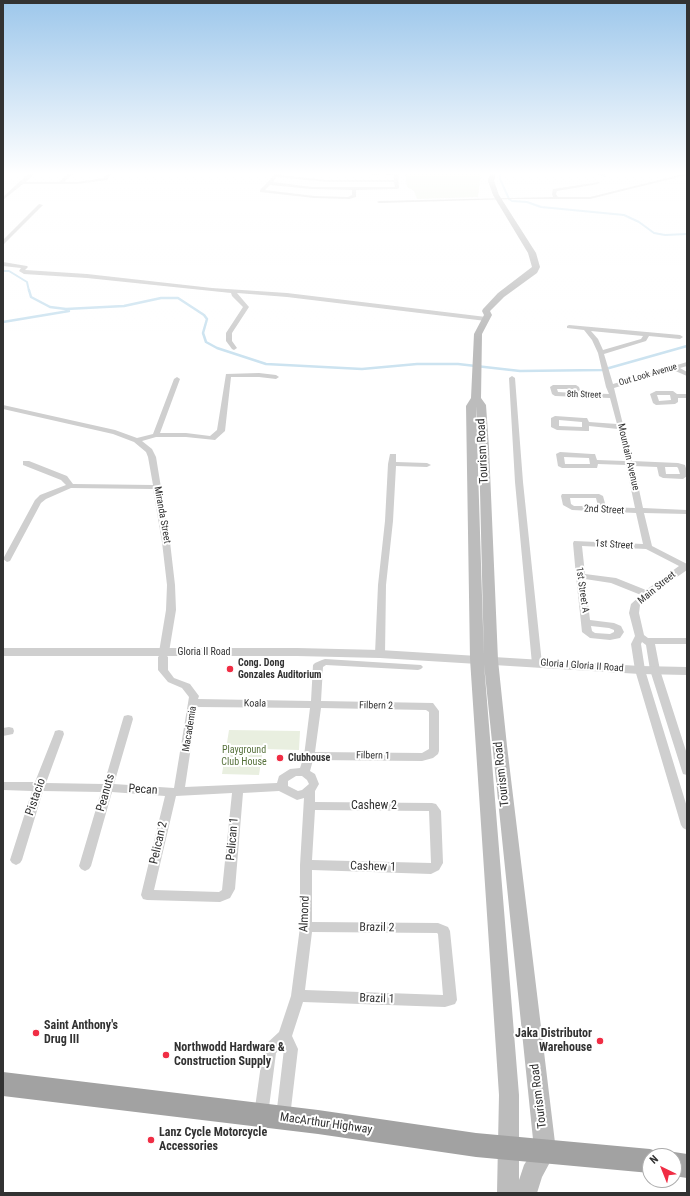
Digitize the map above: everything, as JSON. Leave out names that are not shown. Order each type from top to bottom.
[{"type":"highway","name":"MacArthur Highway","points":[[3,1084],[272,1116],[476,1145],[642,1160]]},
{"type":"main road","name":"Tourism Road","points":[[487,317],[486,311],[501,295],[534,271],[536,267],[532,253],[520,228]]},
{"type":"main road","name":"Tourism Road","points":[[508,1193],[509,1095],[484,660],[484,448],[481,405],[476,398],[478,334],[487,317],[495,313],[509,296],[541,272],[545,263],[524,228]]},
{"type":"main road","name":"Tourism Road","points":[[484,660],[499,746],[545,1151]]},
{"type":"main road","points":[[526,1193],[532,1173],[545,1151]]},
{"type":"street","points":[[3,243],[18,228]]},
{"type":"street","points":[[3,264],[25,267],[22,271],[24,272],[87,276],[487,317]]},
{"type":"street","points":[[234,291],[234,295],[246,307],[229,333],[229,341],[234,348]]},
{"type":"street","points":[[569,327],[680,337]]},
{"type":"street","name":"Mountain Avenue","points":[[586,329],[595,339],[601,353],[621,427],[648,547]]},
{"type":"street","points":[[601,353],[644,340],[647,334]]},
{"type":"street","name":"Out Look Avenue","points":[[609,387],[687,364]]},
{"type":"street","points":[[674,368],[687,374]]},
{"type":"street","points":[[137,440],[156,435],[186,435],[209,439],[215,437],[221,431],[228,376],[259,375],[276,377]]},
{"type":"street","points":[[512,378],[519,482],[538,664]]},
{"type":"street","points":[[156,435],[177,379]]},
{"type":"street","name":"8th Street","points":[[555,394],[613,396]]},
{"type":"street","points":[[675,396],[687,396]]},
{"type":"street","name":"Miranda Street","points":[[3,407],[115,432],[137,440],[146,446],[152,457],[170,564],[171,610],[164,655]]},
{"type":"street","points":[[586,424],[621,427]]},
{"type":"street","points":[[380,654],[382,584],[388,537],[393,460],[427,465]]},
{"type":"street","points":[[594,462],[678,464],[682,467],[683,477],[663,476],[660,464]]},
{"type":"street","points":[[26,463],[64,478],[68,481],[70,486]]},
{"type":"street","points":[[7,559],[38,502],[43,497],[70,486],[157,487]]},
{"type":"street","name":"2nd Street","points":[[603,509],[600,497],[566,495],[567,505],[572,508],[641,512],[687,512]]},
{"type":"street","name":"1st Street A","points":[[580,543],[577,543],[576,546],[587,632],[593,636],[610,637],[617,636],[619,632],[618,628],[611,624],[586,622]]},
{"type":"street","name":"1st Street","points":[[580,543],[648,547]]},
{"type":"street","points":[[648,547],[686,567]]},
{"type":"street","name":"Main Street","points":[[686,567],[647,594],[636,604],[634,613],[652,654],[655,670],[687,771]]},
{"type":"street","points":[[580,576],[613,580],[647,594]]},
{"type":"street","points":[[687,641],[644,638],[636,642],[640,670],[687,825]]},
{"type":"street","name":"Gloria II Road","points":[[3,652],[164,655],[380,654],[484,660]]},
{"type":"street","points":[[638,654],[652,654]]},
{"type":"street","name":"Macademia","points":[[164,655],[163,670],[171,680],[191,690],[194,696],[194,703],[175,792]]},
{"type":"street","name":"Gloria I Gloria II Road","points":[[484,660],[640,670],[687,671]]},
{"type":"street","points":[[304,772],[309,756],[316,705],[318,665],[325,662],[418,667]]},
{"type":"street","name":"Koala","points":[[194,703],[316,705]]},
{"type":"street","name":"Filbern 2","points":[[316,705],[429,706],[434,711],[434,751]]},
{"type":"street","name":"Peanuts","points":[[85,866],[128,719]]},
{"type":"street","name":"Pistacio","points":[[16,860],[38,787],[59,734]]},
{"type":"street","name":"Filbern 1","points":[[309,756],[422,757],[429,755],[434,751]]},
{"type":"street","points":[[294,772],[304,772],[313,780],[314,784],[310,790],[297,796],[287,793],[282,786],[283,779],[294,772]]},
{"type":"street","name":"Pecan","points":[[3,786],[108,788],[175,792],[238,790],[282,786]]},
{"type":"street","name":"Pelican 1","points":[[147,895],[220,897],[226,894],[229,889],[238,790]]},
{"type":"street","name":"Almond","points":[[272,1116],[270,1050],[285,1036],[298,996],[306,927],[306,865],[310,790]]},
{"type":"street","name":"Pelican 2","points":[[147,895],[175,792]]},
{"type":"street","name":"Cashew 2","points":[[310,806],[432,807],[435,811],[437,864]]},
{"type":"street","name":"Cashew 1","points":[[306,865],[431,869],[437,864]]},
{"type":"street","name":"Brazil 2","points":[[306,927],[438,928],[446,934],[450,994]]},
{"type":"street","name":"Brazil 1","points":[[298,996],[445,1001],[450,1000],[450,994]]},
{"type":"street","points":[[272,1116],[291,1049],[285,1036]]},
{"type":"green space","name":"Playground Club House","points":[[229,730],[300,731],[299,750],[263,749],[259,775],[222,774]]},
{"type":"waterway","points":[[647,228],[654,233],[665,235],[687,234]]},
{"type":"waterway","points":[[3,271],[9,271],[27,282],[29,291]]},
{"type":"waterway","points":[[29,290],[31,297],[50,307],[66,309],[124,306],[161,298],[178,298],[204,315],[207,319],[203,333],[206,342],[217,348],[266,364],[362,369],[417,364],[458,364],[520,371],[602,370],[687,346]]},
{"type":"waterway","points":[[3,322],[69,311]]},
{"type":"place","name":"Cong. Dong Gonzales Auditorium","points":[[230,669]]},
{"type":"place","name":"Clubhouse","points":[[280,758]]},
{"type":"place","name":"Saint Anthony's Drug III","points":[[36,1033]]},
{"type":"place","name":"Jaka Distributor Warehouse","points":[[600,1041]]},
{"type":"place","name":"Northwodd Hardware & Construction Supply","points":[[166,1055]]},
{"type":"place","name":"Lanz Cycle Motorcycle Accessories","points":[[151,1140]]}]
